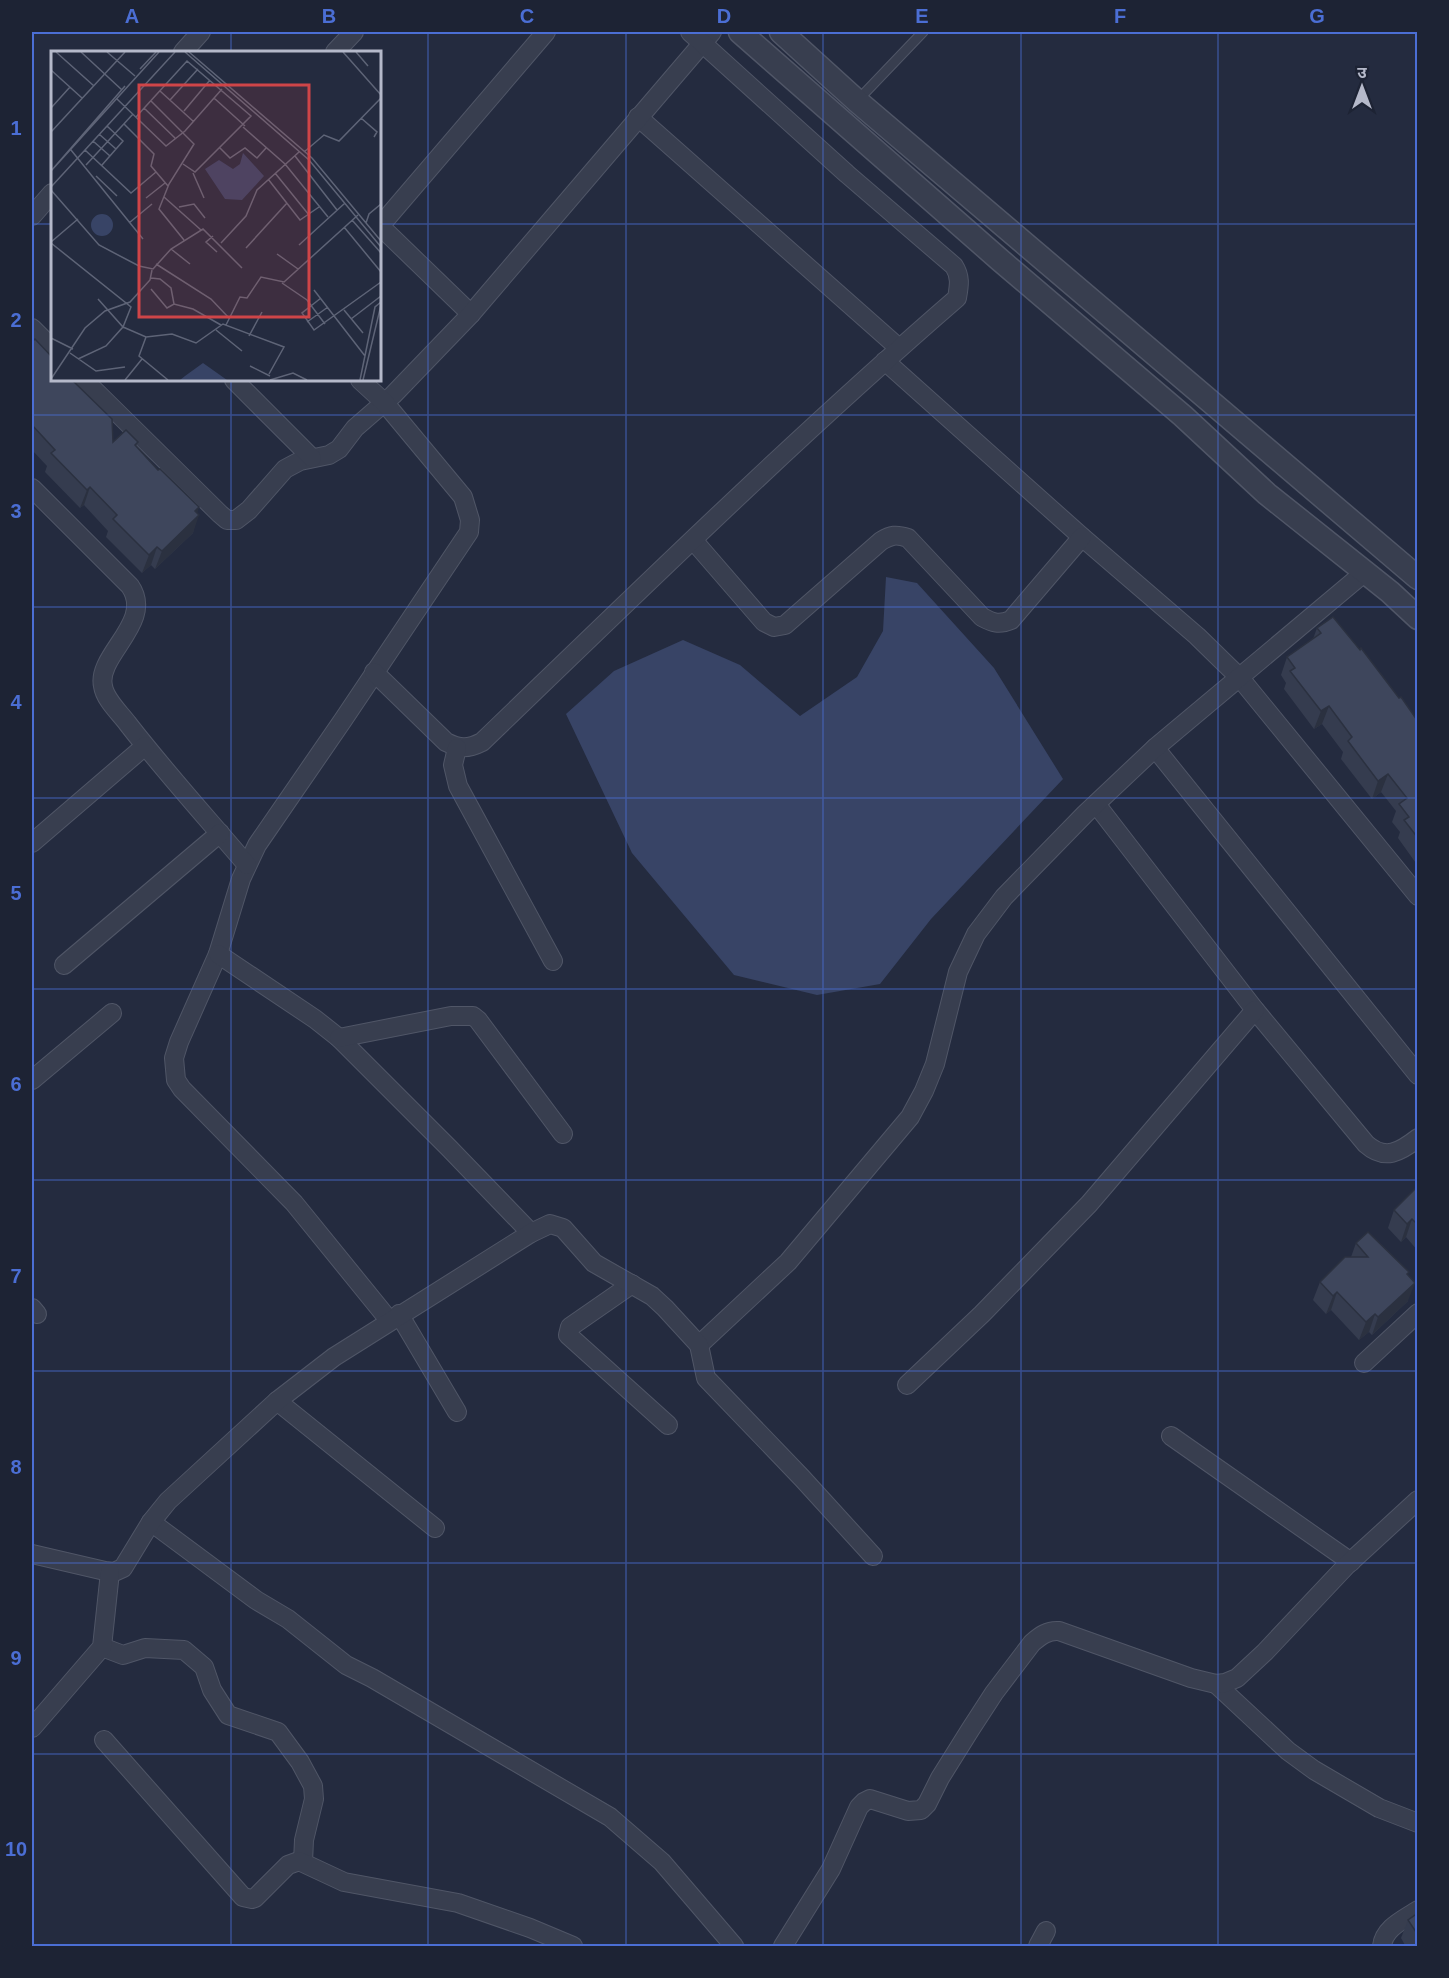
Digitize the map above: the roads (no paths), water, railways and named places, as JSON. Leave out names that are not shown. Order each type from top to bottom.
[{"type":"street","points":[[184,51],[201,32]]},
{"type":"street","points":[[336,51],[354,32]]},
{"type":"street","points":[[381,225],[546,32]]},
{"type":"street","points":[[740,32],[1000,260],[1183,416],[1267,494],[1390,592],[1418,618]]},
{"type":"street","points":[[781,32],[857,101],[1206,400],[1415,571],[1390,592]]},
{"type":"street","points":[[85,381],[227,520],[241,518],[285,469],[300,461],[335,452],[356,428],[471,314],[638,117],[701,35],[847,174],[954,266],[959,284],[957,298],[899,348],[693,540],[482,742],[470,748],[457,748],[446,742],[374,672]]},
{"type":"street","points":[[638,117],[899,348]]},
{"type":"street","points":[[32,216],[51,197]]},
{"type":"street","points":[[381,227],[471,314]]},
{"type":"street","points":[[32,328],[51,347]]},
{"type":"street","points":[[885,361],[1197,636],[1240,678],[1418,896]]},
{"type":"street","points":[[235,381],[312,459]]},
{"type":"street","points":[[361,381],[384,402],[463,497],[470,520],[465,540],[256,845],[247,865],[218,954],[179,1042],[174,1058],[176,1080],[182,1089],[294,1203],[394,1317],[457,1412]]},
{"type":"street","points":[[32,488],[134,591],[137,607],[104,673],[103,689],[145,746],[247,865]]},
{"type":"street","points":[[693,540],[764,622],[774,627],[785,625],[891,535],[908,538],[982,617],[1002,624],[1011,620],[1082,537]]},
{"type":"street","points":[[699,1345],[788,1262],[910,1117],[935,1064],[956,980],[976,934],[1004,897],[1155,748],[1240,678],[1328,611],[1365,573]]},
{"type":"street","points":[[32,843],[145,746]]},
{"type":"street","points":[[457,748],[453,765],[458,786],[553,961]]},
{"type":"street","points":[[1155,748],[1418,1075]]},
{"type":"street","points":[[1096,804],[1256,1010],[1374,1151],[1384,1154],[1393,1153],[1418,1138]]},
{"type":"street","points":[[64,965],[220,833]]},
{"type":"street","points":[[218,954],[315,1019],[339,1038],[531,1233]]},
{"type":"street","points":[[907,1385],[982,1314],[1089,1204],[1256,1010]]},
{"type":"street","points":[[32,1080],[112,1013]]},
{"type":"street","points":[[339,1038],[451,1016],[473,1016],[563,1134]]},
{"type":"street","points":[[32,1554],[110,1572],[123,1568],[151,1522],[168,1501],[277,1401],[333,1357],[394,1317],[531,1233],[544,1226],[557,1225],[563,1228],[594,1263],[657,1300],[699,1345],[706,1378],[873,1556]]},
{"type":"street","points":[[632,1284],[575,1322],[568,1329],[568,1335],[668,1425]]},
{"type":"street","points":[[1364,1363],[1418,1313]]},
{"type":"street","points":[[277,1401],[435,1528]]},
{"type":"street","points":[[1171,1436],[1351,1562]]},
{"type":"street","points":[[783,1947],[831,1869],[859,1807],[870,1799],[908,1810],[921,1810],[927,1804],[956,1752],[994,1693],[1039,1636],[1047,1632],[1059,1631],[1191,1678],[1216,1684],[1237,1678],[1351,1562],[1418,1500]]},
{"type":"street","points":[[151,1522],[249,1595],[288,1619],[351,1669],[372,1678],[610,1817],[663,1862],[734,1947]]},
{"type":"street","points":[[32,1728],[102,1647],[110,1572]]},
{"type":"street","points":[[102,1647],[123,1655],[145,1648],[184,1650],[204,1667],[212,1690],[228,1715],[278,1732],[300,1762],[313,1786],[314,1799],[304,1840],[303,1862]]},
{"type":"street","points":[[1216,1684],[1288,1751],[1314,1770],[1379,1808],[1418,1823]]},
{"type":"street","points":[[104,1740],[243,1897],[255,1898],[288,1865],[303,1862],[321,1873],[344,1882],[458,1903],[530,1928],[573,1947]]},
{"type":"street","points":[[1382,1947],[1383,1938],[1388,1930],[1418,1910]]},
{"type":"lane","points":[[857,101],[923,32]]},
{"type":"water","points":[[886,577],[917,583],[994,668],[1063,779],[931,919],[880,984],[817,995],[734,975],[632,853],[566,714],[614,671],[683,640],[740,665],[800,716],[857,677],[883,631]]}]
